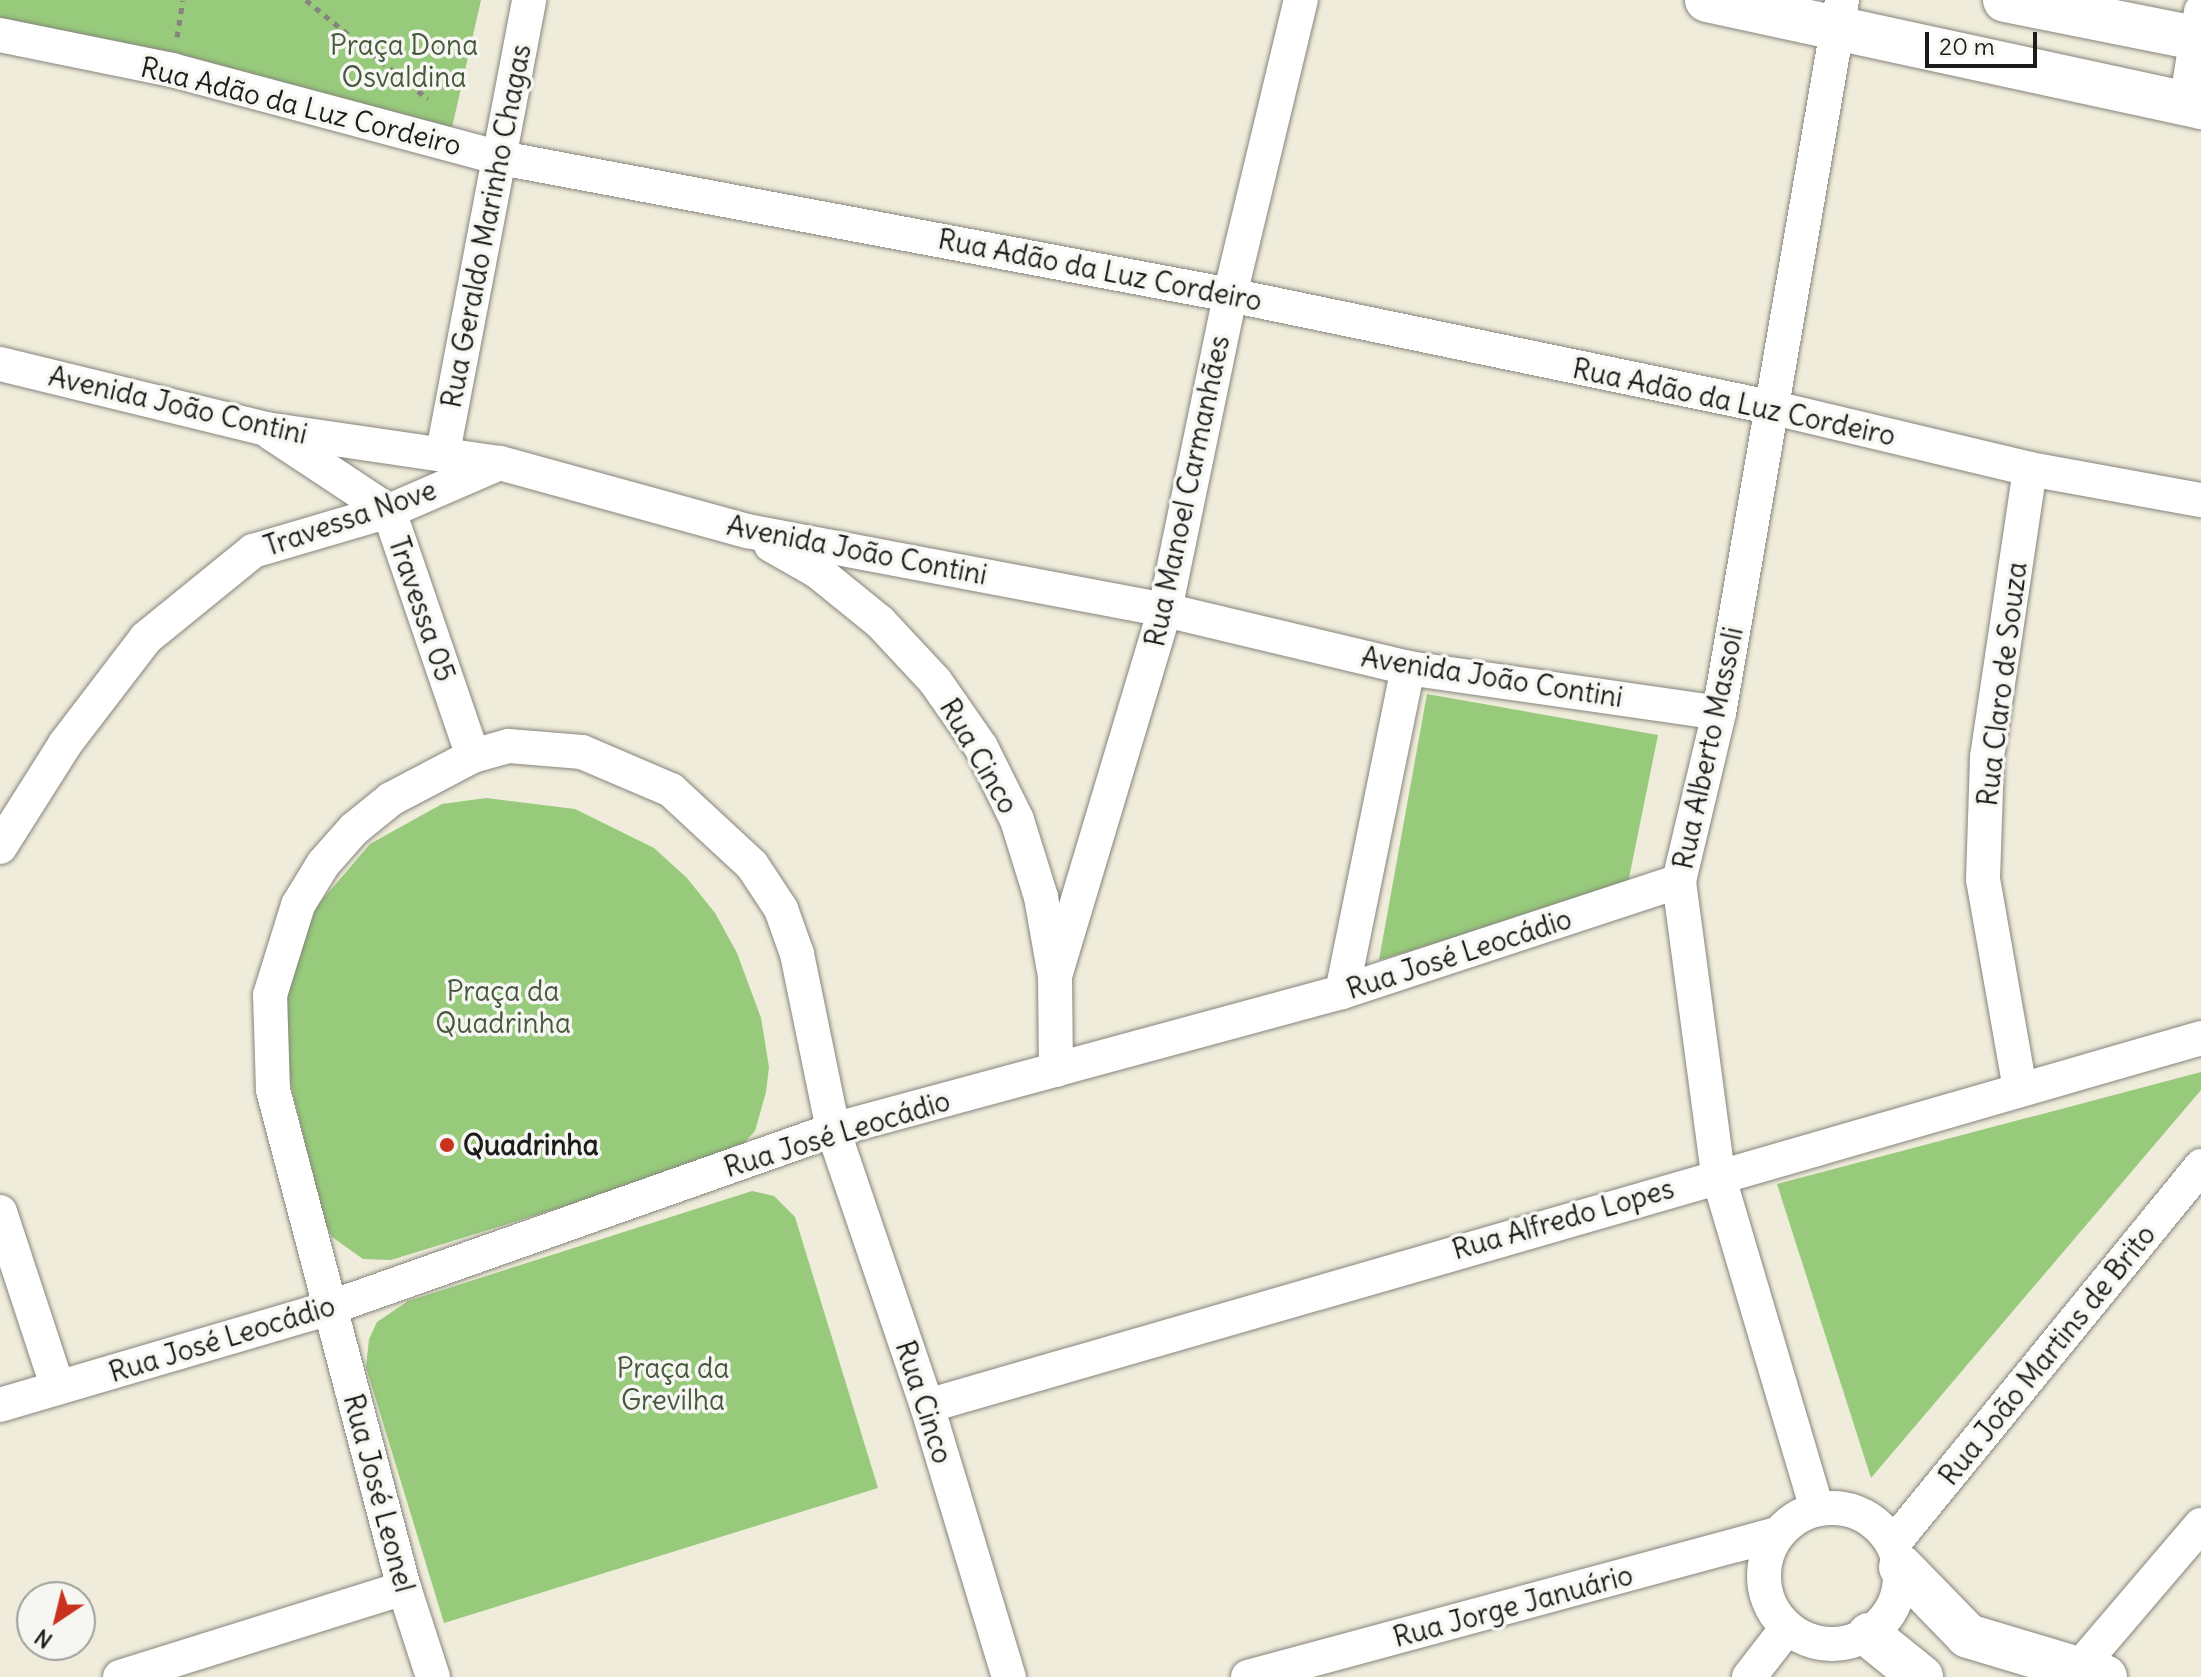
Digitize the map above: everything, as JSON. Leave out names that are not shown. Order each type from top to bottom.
[{"type":"street","name":"Rua Geraldo Marinho Chagas","points":[[443,452],[529,0]]},
{"type":"street","name":"Rua Manoel Carmanhães","points":[[1055,976],[1165,610],[1230,295],[1301,0]]},
{"type":"street","points":[[1707,0],[1839,13],[2193,106],[2199,29],[2005,0]]},
{"type":"street","name":"Rua Alberto Massoli","points":[[1817,1509],[1718,1174],[1679,881],[1719,713],[1774,408],[1839,13]]},
{"type":"street","name":"Rua Adão da Luz Cordeiro","points":[[0,35],[172,70],[501,158],[1230,295],[1774,408],[2030,469],[2201,500]]},
{"type":"street","name":"Avenida João Contini","points":[[0,364],[266,429],[443,452],[500,463],[747,531],[1165,610],[1408,668],[1719,713]]},
{"type":"street","name":"Travessa 05","points":[[266,429],[389,511],[473,756]]},
{"type":"street","name":"Travessa Nove","points":[[0,847],[65,744],[146,638],[253,551],[389,511],[500,463]]},
{"type":"street","name":"Rua Claro de Souza","points":[[2020,1089],[1983,879],[1987,757],[2030,469]]},
{"type":"street","name":"Rua Cinco","points":[[747,531],[817,571],[880,622],[958,714],[1017,820],[1041,897],[1055,976],[1056,1070]]},
{"type":"street","points":[[1342,992],[1408,668]]},
{"type":"street","name":"Rua Cinco","points":[[473,756],[509,746],[582,752],[671,790],[752,865],[781,909],[797,954],[833,1130],[927,1406],[1009,1677]]},
{"type":"street","name":"Rua José Leonel","points":[[433,1677],[404,1588],[273,1090],[268,1027],[280,949],[323,864],[354,829],[391,799],[473,756]]},
{"type":"street","name":"Rua José Leocádio","points":[[0,1405],[329,1308],[833,1130],[1342,992],[1679,881]]},
{"type":"street","name":"Rua Alfredo Lopes","points":[[927,1406],[1718,1174],[2201,1038]]},
{"type":"street","name":"Rua João Martins de Brito","points":[[1897,1556],[2201,1166]]},
{"type":"street","points":[[0,1212],[58,1388]]},
{"type":"street","points":[[1897,1556],[1898,1597],[1869,1635],[1831,1645],[1807,1640],[1787,1628],[1771,1609],[1764,1586],[1766,1556],[1777,1534],[1795,1518],[1817,1509],[1858,1513],[1879,1526],[1897,1556],[1968,1636],[2084,1675],[2201,1525]]},
{"type":"street","name":"Rua Jorge Januário","points":[[1248,1677],[1777,1534]]},
{"type":"street","points":[[120,1677],[404,1588]]},
{"type":"street","points":[[1749,1677],[1787,1628]]},
{"type":"street","points":[[1869,1635],[1921,1677]]},
{"type":"path","points":[[306,0],[440,108]]},
{"type":"green space","name":"Praça Dona Osvaldina","points":[[0,0],[481,0],[451,132],[0,30]]},
{"type":"green space","points":[[1427,694],[1658,735],[1627,888],[1379,960]]},
{"type":"green space","name":"Praça da Quadrinha","points":[[486,798],[575,809],[654,848],[687,878],[715,913],[737,953],[761,1018],[769,1067],[766,1092],[755,1131],[734,1154],[391,1260],[363,1259],[332,1237],[324,1220],[286,1065],[288,983],[317,906],[370,844],[442,804]]},
{"type":"green space","points":[[2201,1072],[2201,1090],[1871,1478],[1777,1184]]},
{"type":"green space","name":"Praça da Grevilha","points":[[752,1191],[774,1196],[795,1217],[878,1488],[444,1623],[366,1367],[369,1339],[377,1322],[408,1301]]},
{"type":"place","name":"Quadrinha","points":[[447,1145]]}]
